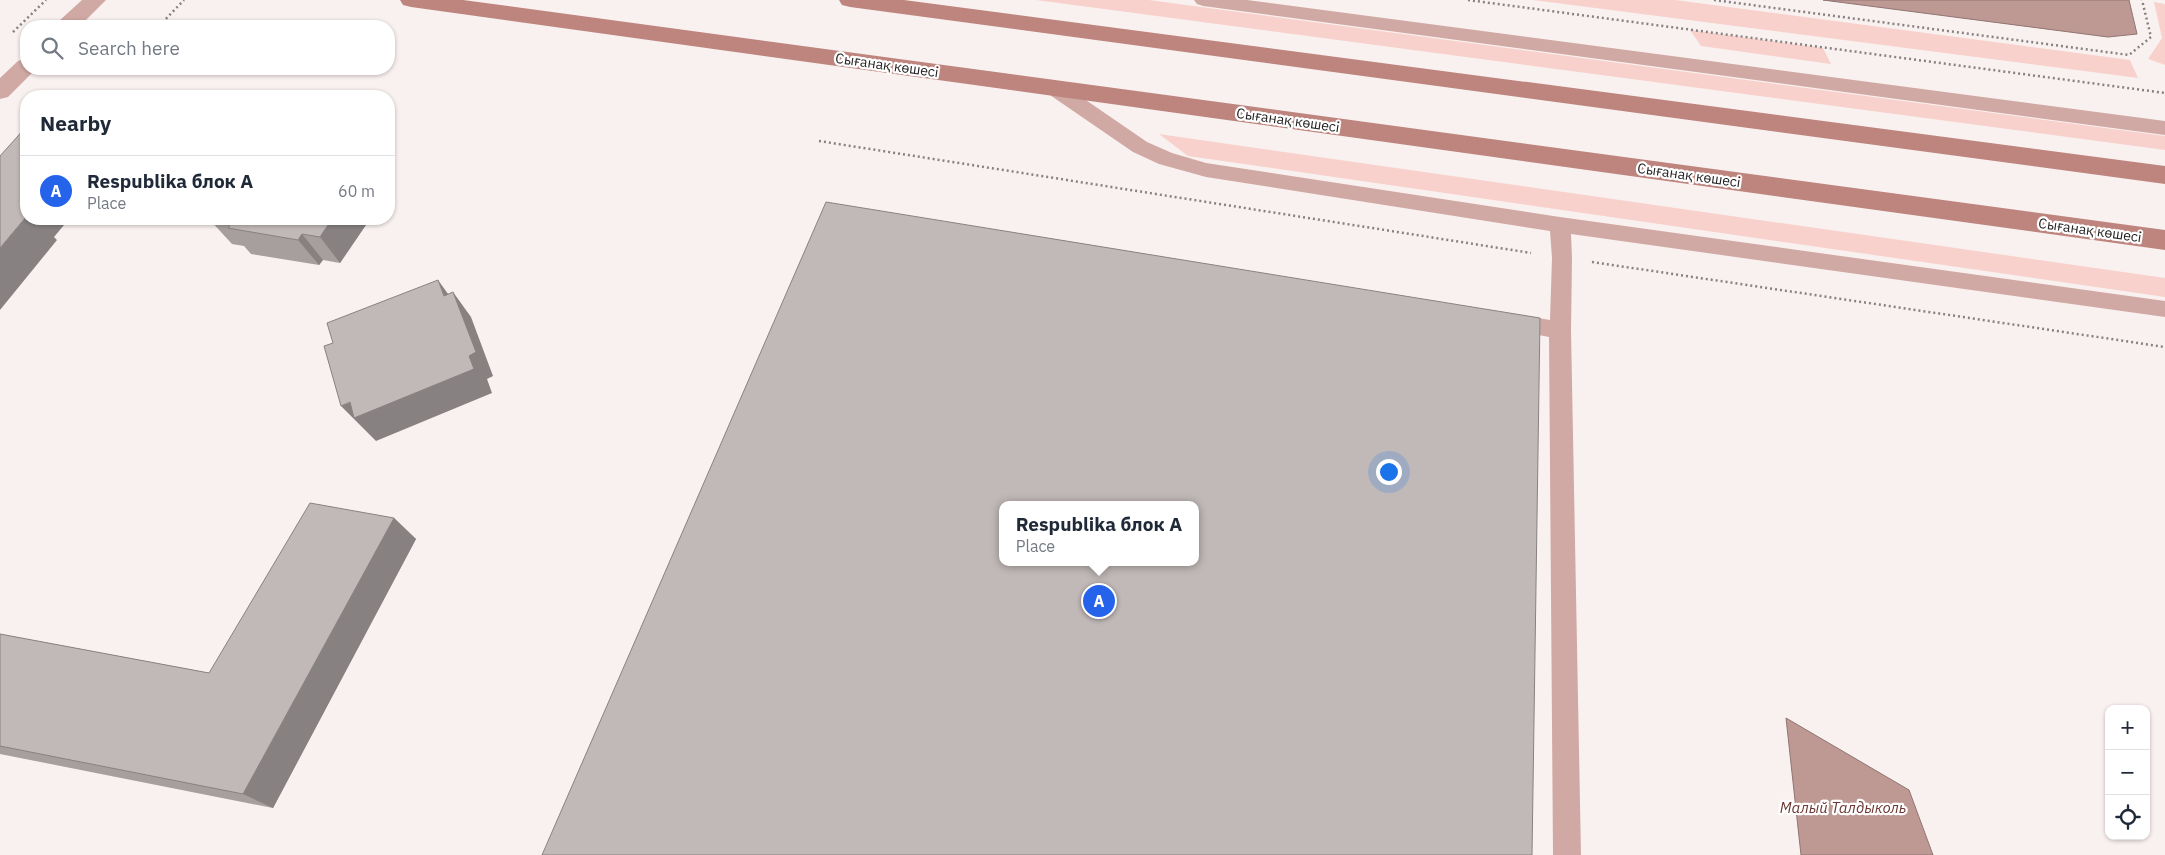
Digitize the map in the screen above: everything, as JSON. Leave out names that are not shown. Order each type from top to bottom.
[{"type":"main road","name":"Сығанақ көшесі","points":[[411,0],[2165,240]]},
{"type":"main road","points":[[850,0],[2165,175]]},
{"type":"street","points":[[73,20],[95,0]]},
{"type":"street","points":[[0,91],[20,72]]},
{"type":"lane","points":[[1203,0],[2165,128]]},
{"type":"lane","points":[[1054,88],[1140,147],[1166,159],[1206,170],[1560,224],[2165,309]]},
{"type":"lane","points":[[1560,224],[1562,258],[1560,330],[1567,855]]},
{"type":"lane","points":[[1491,320],[1560,330]]},
{"type":"path","points":[[25,20],[46,0]]},
{"type":"path","points":[[165,20],[184,0]]},
{"type":"path","points":[[1468,0],[2165,93]]},
{"type":"path","points":[[1714,0],[2129,54],[2151,37],[2142,0]]},
{"type":"path","points":[[13,32],[20,25]]},
{"type":"path","points":[[819,141],[1562,258],[2165,348]]},
{"type":"shaded area","points":[[1036,0],[1149,0],[2165,136],[2165,150]]},
{"type":"shaded area","points":[[1533,0],[1675,0],[2130,60],[2138,78]]},
{"type":"shaded area","points":[[2154,2],[2165,4],[2165,65],[2148,59],[2162,38]]},
{"type":"shaded area","points":[[1690,30],[1823,48],[1831,64],[1701,46]]},
{"type":"shaded area","points":[[1159,134],[2165,278],[2165,297],[1188,156]]},
{"type":"water","points":[[1823,0],[2129,0],[2137,34],[2108,37]]},
{"type":"water","name":"Малый Талдыколь","points":[[1786,718],[1909,790],[1933,855],[1801,855]]},
{"type":"building","points":[[20,134],[20,224],[0,248],[0,156]]},
{"type":"building","points":[[826,202],[1540,318],[1532,855],[542,855]]},
{"type":"building","points":[[230,225],[328,225],[320,237],[302,234],[298,240],[228,228]]},
{"type":"building","points":[[438,280],[444,296],[453,292],[476,352],[469,356],[474,369],[354,418],[350,402],[341,406],[324,346],[333,343],[327,323]]},
{"type":"building","points":[[310,503],[394,518],[243,794],[0,746],[0,634],[209,673]]},
{"type":"place","name":"Respublika блок А","points":[[1099,601]]}]
